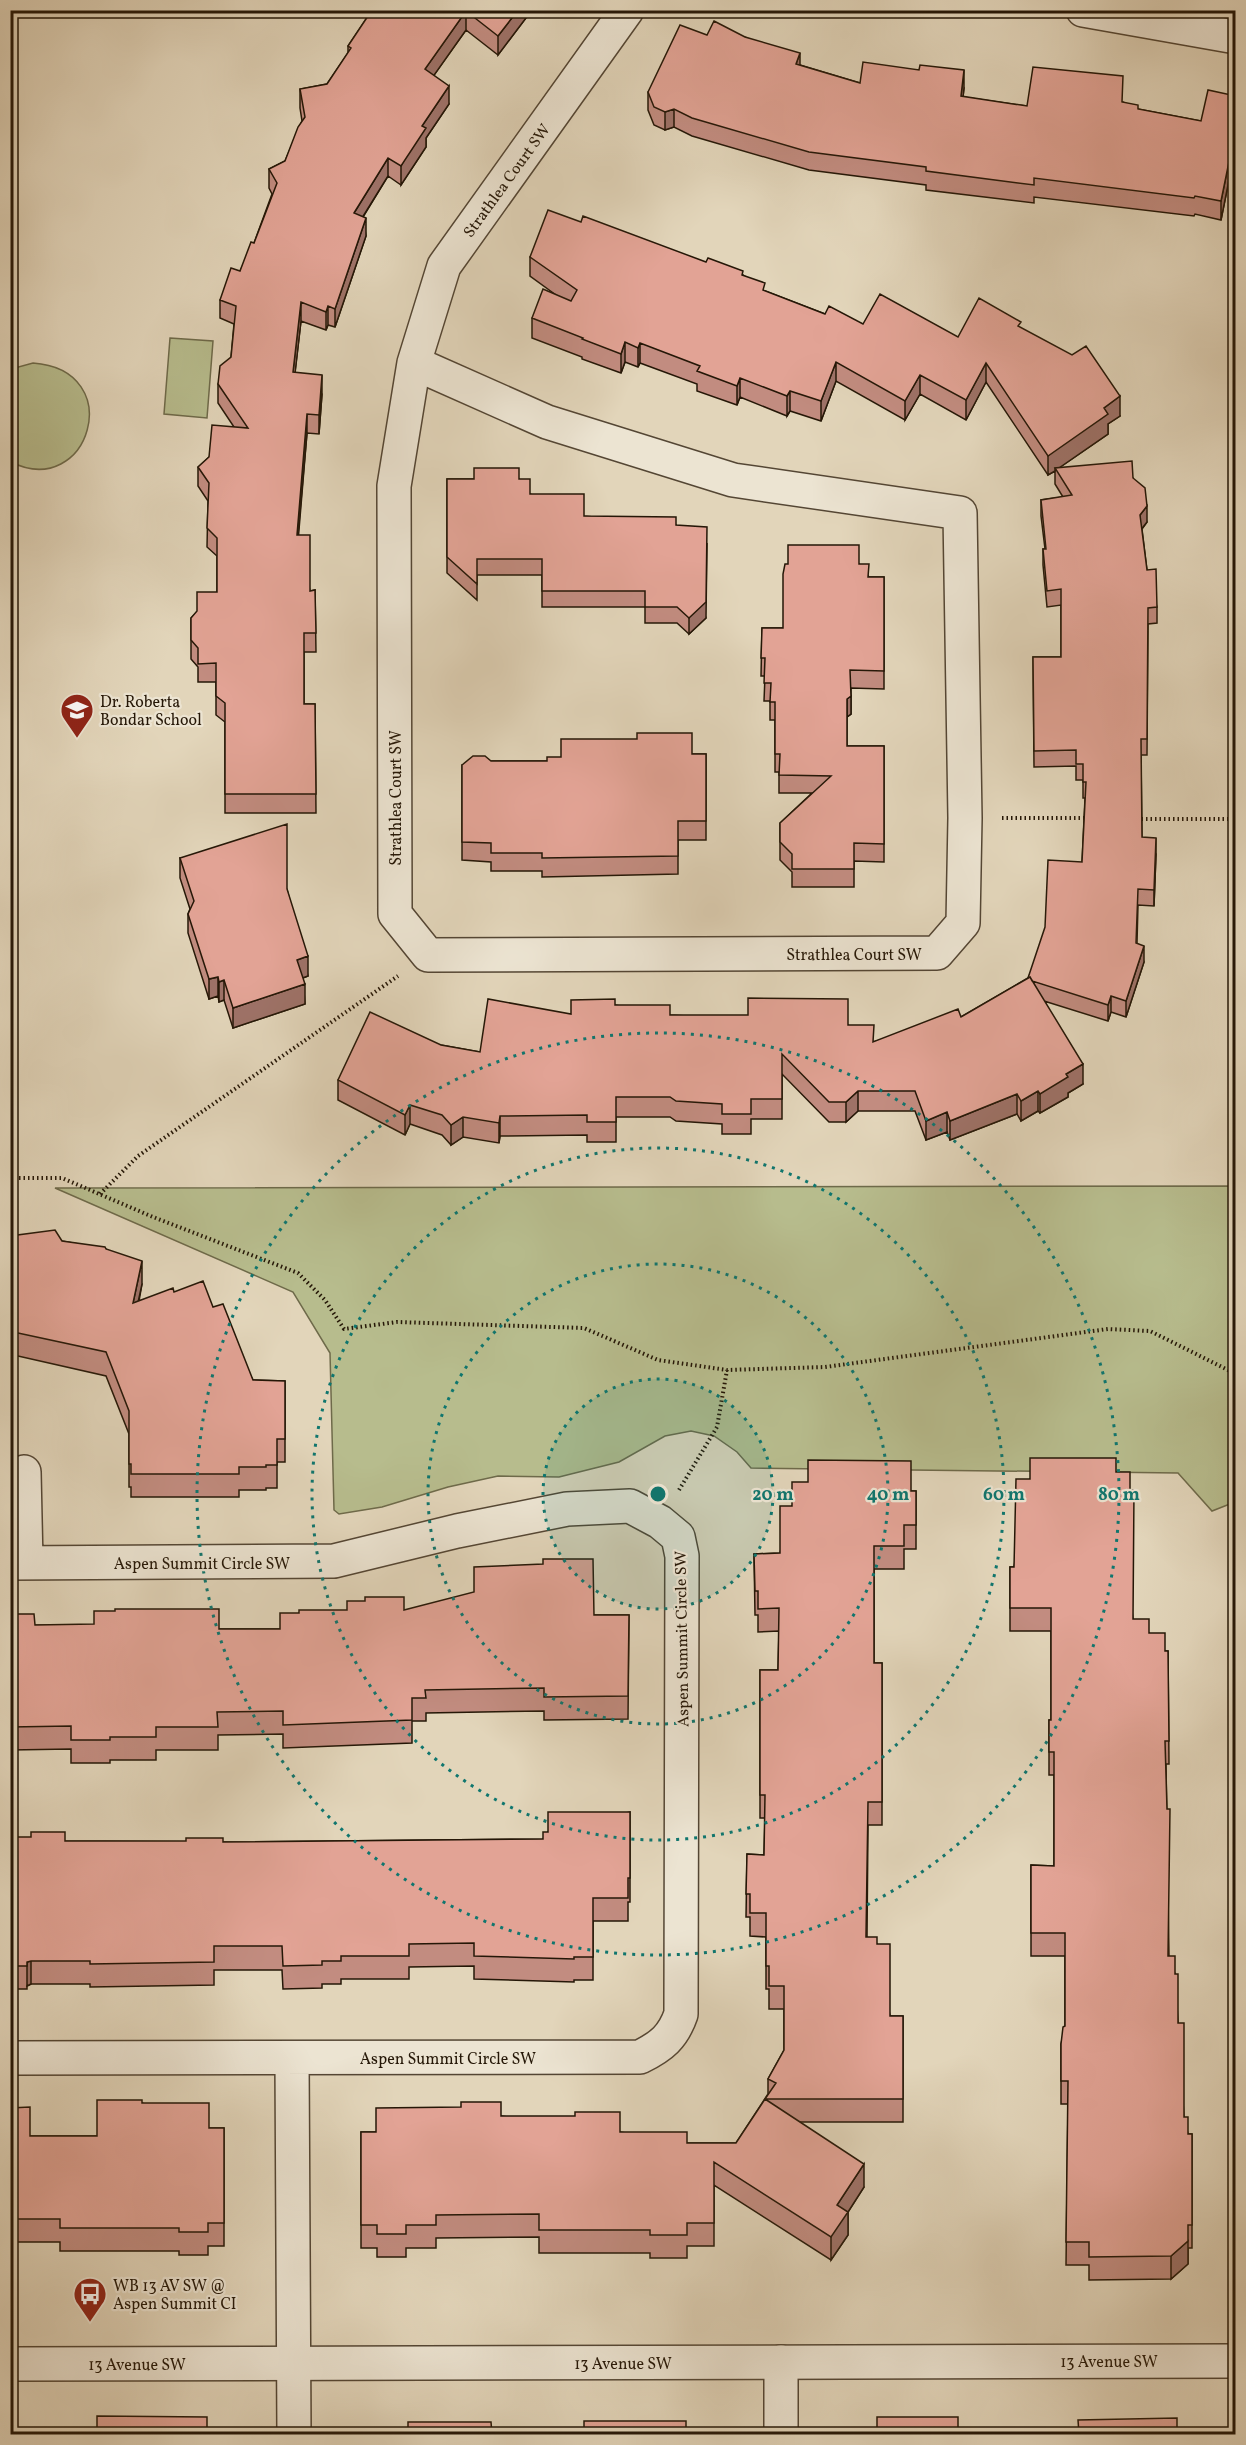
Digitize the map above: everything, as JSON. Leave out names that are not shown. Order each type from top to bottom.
[{"type":"street","name":"Strathlea Court SW","points":[[414,363],[547,422],[733,480],[960,513],[965,818],[963,922],[937,953],[428,955],[395,914],[394,486],[414,363],[444,266],[627,10]]},
{"type":"street","points":[[1083,10],[1236,37]]},
{"type":"street","points":[[18,1563],[24,1472]]},
{"type":"street","name":"Aspen Summit Circle SW","points":[[10,2058],[640,2057],[657,2049],[675,2032],[681,2014],[682,1556],[678,1537],[660,1522],[630,1506],[567,1509],[457,1531],[333,1561],[18,1563]]},
{"type":"street","points":[[292,2059],[294,2434]]},
{"type":"street","name":"13 Avenue SW","points":[[10,2364],[1236,2361]]},
{"type":"street","points":[[781,2362],[781,2434]]},
{"type":"path","points":[[965,818],[1094,818]]},
{"type":"path","points":[[1130,819],[1236,819]]},
{"type":"path","points":[[100,1194],[138,1156],[428,955]]},
{"type":"path","points":[[10,1178],[63,1178],[298,1273],[325,1300],[344,1329],[397,1322],[584,1328],[658,1360],[727,1370],[825,1367],[1108,1329],[1150,1331],[1236,1374]]},
{"type":"path","points":[[660,1522],[717,1427],[727,1370]]},
{"type":"green space","points":[[170,338],[213,341],[207,418],[164,414]]},
{"type":"green space","points":[[33,363],[63,371],[81,387],[89,408],[87,430],[78,450],[61,464],[38,469],[11,462],[11,369]]},
{"type":"green space","points":[[1235,1186],[1235,1502],[1212,1511],[1178,1473],[751,1468],[737,1452],[714,1436],[691,1431],[665,1436],[619,1462],[559,1477],[498,1476],[448,1487],[382,1507],[339,1514],[334,1510],[330,1353],[293,1292],[55,1188]]},
{"type":"building","points":[[372,10],[518,10],[498,36],[466,11],[425,69],[449,86],[422,126],[426,128],[401,166],[388,158],[354,213],[366,218],[335,309],[328,306],[326,312],[301,302],[293,372],[322,375],[319,415],[307,414],[297,535],[310,535],[310,591],[315,590],[316,633],[304,633],[304,704],[315,704],[316,794],[225,794],[225,703],[216,696],[216,663],[198,664],[198,648],[191,640],[191,618],[197,611],[197,592],[217,592],[217,538],[207,528],[209,483],[198,467],[209,457],[212,425],[248,428],[218,384],[220,366],[231,357],[236,306],[220,300],[231,268],[240,271],[251,242],[254,243],[277,183],[269,169],[285,161],[298,127],[305,117],[300,89],[327,84],[351,48],[348,46]]},
{"type":"building","points":[[714,21],[745,37],[800,53],[796,64],[860,83],[863,62],[919,70],[920,65],[964,70],[961,96],[1027,106],[1033,67],[1123,76],[1122,102],[1138,105],[1138,109],[1201,121],[1208,90],[1236,96],[1236,142],[1233,142],[1221,201],[1034,178],[1034,185],[926,171],[926,167],[809,152],[692,118],[674,109],[665,112],[654,107],[648,92],[680,25],[707,35]]},
{"type":"building","points":[[548,210],[581,222],[583,216],[706,262],[708,258],[743,271],[742,275],[765,283],[763,290],[825,314],[829,306],[863,324],[880,294],[958,337],[979,298],[1021,322],[1018,326],[1072,355],[1086,346],[1120,396],[1104,408],[1108,414],[1048,456],[986,363],[966,400],[920,375],[905,401],[836,362],[821,401],[790,391],[787,396],[740,378],[737,386],[697,371],[700,366],[640,343],[638,348],[625,342],[621,354],[532,318],[543,289],[571,301],[577,290],[530,257]]},
{"type":"building","points":[[1132,461],[1133,478],[1145,488],[1147,506],[1140,515],[1147,570],[1156,569],[1157,607],[1148,608],[1147,739],[1141,739],[1142,837],[1156,838],[1154,890],[1138,889],[1136,943],[1144,946],[1126,1001],[1111,996],[1108,1005],[1028,978],[1045,927],[1048,860],[1082,862],[1086,782],[1083,782],[1083,764],[1076,764],[1076,750],[1034,751],[1033,657],[1061,657],[1061,589],[1047,591],[1041,500],[1072,495],[1055,468]]},
{"type":"building","points":[[474,468],[519,468],[519,479],[530,479],[530,494],[584,494],[584,516],[676,517],[676,525],[707,527],[706,602],[689,618],[677,607],[645,607],[645,591],[542,591],[542,559],[477,559],[477,584],[447,557],[447,479],[474,479]]},
{"type":"building","points":[[788,545],[859,545],[859,564],[869,564],[868,577],[884,577],[884,671],[850,670],[851,696],[847,699],[847,746],[884,746],[884,844],[854,843],[854,869],[792,869],[792,854],[780,842],[780,823],[831,776],[779,775],[780,754],[775,754],[775,702],[770,702],[771,683],[764,683],[765,658],[761,658],[762,628],[783,628],[783,574],[785,564],[788,564]]},
{"type":"building","points":[[637,733],[692,733],[692,754],[706,754],[706,821],[678,821],[678,856],[542,858],[542,853],[491,853],[491,843],[462,842],[462,765],[473,756],[485,756],[491,761],[547,761],[547,757],[561,757],[561,739],[637,739]]},
{"type":"building","points":[[287,824],[287,889],[308,956],[297,960],[305,984],[233,1008],[224,980],[219,982],[218,977],[209,979],[188,914],[194,901],[180,858]]},
{"type":"building","points":[[1030,977],[1083,1064],[1066,1074],[1068,1077],[1040,1094],[1038,1091],[1021,1101],[1017,1094],[950,1121],[947,1112],[926,1121],[915,1091],[858,1091],[846,1102],[829,1102],[782,1054],[782,1099],[751,1099],[751,1114],[722,1114],[722,1104],[676,1101],[670,1097],[616,1097],[616,1122],[587,1122],[587,1115],[500,1116],[499,1123],[463,1117],[451,1125],[442,1115],[410,1105],[405,1115],[338,1080],[370,1012],[441,1045],[480,1052],[488,999],[571,1014],[571,1000],[615,999],[615,1005],[670,1005],[670,1015],[748,1015],[748,998],[848,999],[848,1025],[874,1025],[873,1042],[958,1009],[961,1017]]},
{"type":"building","points":[[55,1230],[62,1241],[105,1247],[142,1261],[133,1303],[173,1288],[174,1292],[203,1281],[213,1307],[223,1304],[253,1380],[285,1381],[285,1439],[277,1439],[277,1465],[239,1467],[239,1474],[131,1474],[129,1411],[106,1352],[10,1333],[10,1236]]},
{"type":"building","points":[[1030,1458],[1116,1458],[1116,1472],[1130,1472],[1130,1490],[1134,1490],[1133,1619],[1149,1619],[1149,1633],[1165,1633],[1165,1651],[1168,1651],[1169,1741],[1165,1741],[1167,1809],[1170,1809],[1168,1956],[1175,1956],[1175,1974],[1178,1974],[1178,2023],[1184,2023],[1184,2117],[1188,2117],[1188,2134],[1192,2134],[1192,2225],[1188,2225],[1188,2241],[1171,2256],[1089,2257],[1089,2242],[1066,2242],[1068,2081],[1061,2081],[1061,2044],[1065,2026],[1065,1933],[1031,1933],[1031,1865],[1054,1866],[1054,1752],[1049,1752],[1051,1608],[1010,1608],[1010,1567],[1014,1567],[1016,1479],[1030,1479]]},
{"type":"building","points":[[808,1460],[911,1461],[911,1491],[916,1491],[916,1525],[904,1525],[904,1546],[874,1546],[874,1663],[882,1663],[882,1802],[868,1802],[866,1937],[877,1937],[877,1944],[890,1944],[890,2016],[903,2016],[903,2099],[765,2099],[776,2083],[768,2079],[784,2050],[784,1986],[769,1986],[769,1966],[766,1966],[766,1913],[750,1913],[750,1894],[746,1894],[747,1854],[764,1855],[765,1795],[760,1795],[760,1670],[778,1670],[779,1608],[758,1609],[754,1554],[780,1553],[780,1506],[792,1506],[792,1482],[808,1482]]},
{"type":"building","points":[[543,1559],[593,1559],[594,1615],[629,1615],[628,1696],[544,1697],[544,1688],[425,1690],[426,1698],[412,1698],[412,1720],[283,1725],[283,1711],[217,1712],[218,1727],[156,1727],[156,1737],[110,1737],[110,1740],[71,1740],[71,1726],[10,1727],[10,1614],[34,1614],[35,1625],[94,1624],[94,1611],[219,1609],[219,1629],[280,1629],[280,1613],[299,1613],[299,1610],[347,1610],[347,1601],[365,1601],[365,1597],[404,1597],[404,1610],[474,1592],[474,1567],[543,1564]]},
{"type":"building","points":[[548,1812],[630,1812],[628,1898],[593,1898],[593,1957],[574,1957],[574,1959],[474,1956],[474,1943],[409,1944],[409,1956],[341,1956],[341,1961],[322,1961],[322,1965],[283,1966],[282,1946],[214,1946],[214,1962],[90,1964],[90,1961],[31,1961],[27,1962],[27,1966],[10,1966],[10,1837],[31,1837],[31,1832],[65,1832],[65,1841],[186,1841],[186,1838],[223,1838],[223,1842],[543,1839],[543,1832],[548,1832]]},
{"type":"building","points":[[765,2099],[864,2164],[837,2205],[848,2212],[831,2237],[714,2162],[714,2223],[687,2223],[687,2235],[650,2235],[650,2230],[539,2230],[539,2214],[436,2215],[436,2225],[406,2225],[406,2234],[377,2234],[377,2225],[361,2225],[361,2132],[376,2132],[376,2108],[461,2107],[461,2102],[501,2102],[501,2116],[575,2116],[575,2112],[620,2112],[620,2132],[687,2132],[687,2143],[736,2143]]},
{"type":"building","points":[[97,2100],[209,2103],[209,2128],[224,2128],[224,2223],[208,2223],[208,2232],[179,2232],[179,2228],[60,2228],[60,2219],[10,2219],[10,2108],[30,2107],[30,2136],[97,2136]]},
{"type":"building","points":[[97,2416],[207,2417],[207,2432],[223,2432],[223,2434],[97,2434]]},
{"type":"building","points":[[877,2417],[958,2417],[958,2434],[854,2434],[877,2433]]},
{"type":"building","points":[[1177,2418],[1177,2432],[1195,2431],[1195,2434],[1079,2434],[1078,2420]]},
{"type":"building","points":[[584,2421],[686,2421],[686,2432],[708,2432],[708,2434],[584,2434]]},
{"type":"building","points":[[408,2422],[491,2422],[492,2434],[377,2434],[408,2433]]},
{"type":"place","name":"Dr. Roberta Bondar School","points":[[77,739]]},
{"type":"place","name":"WB 13 AV SW @ Aspen Summit CI","points":[[90,2323]]}]
